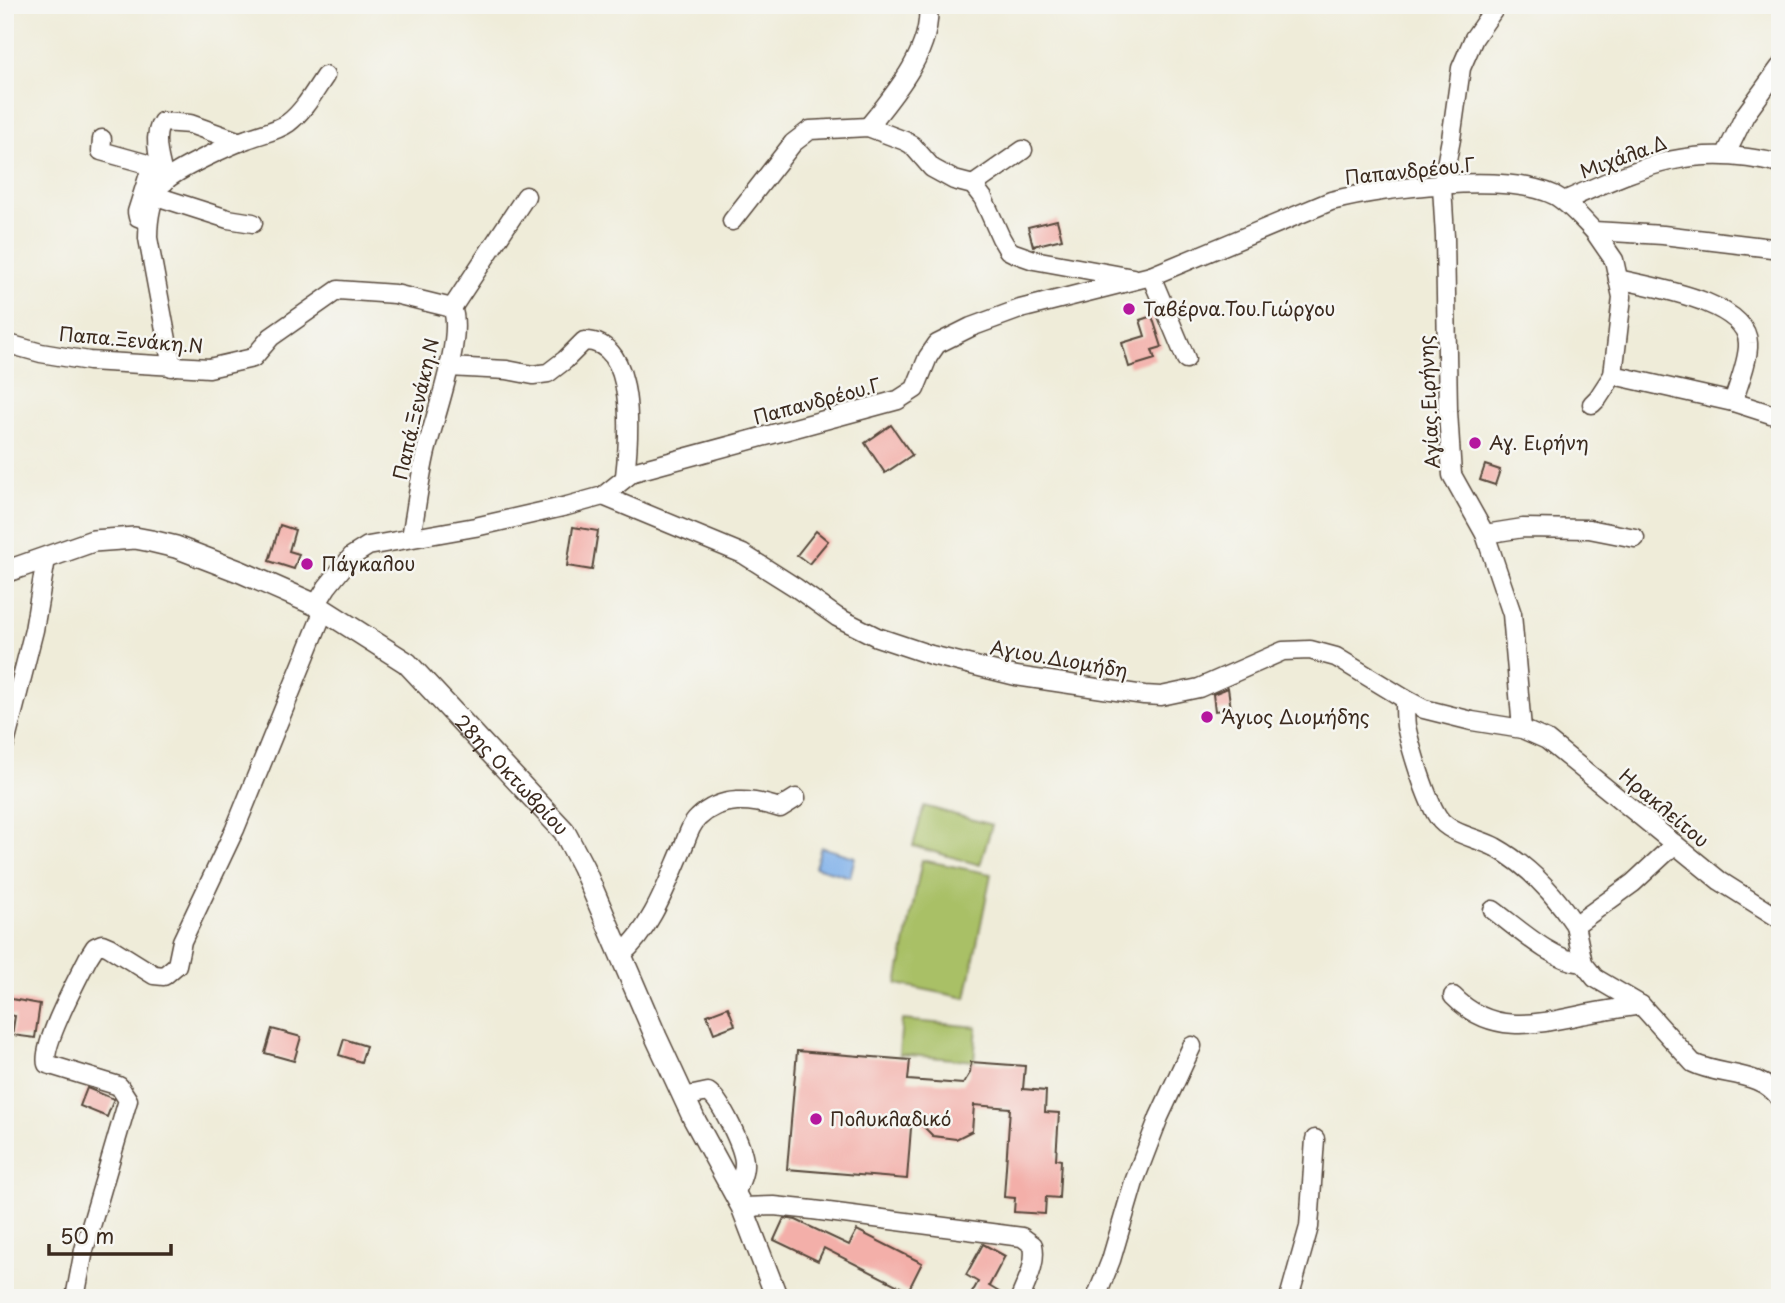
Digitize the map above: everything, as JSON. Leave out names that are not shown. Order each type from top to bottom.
[{"type":"main road","name":"28ης Οκτωβρίου","points":[[5,572],[93,541],[143,539],[187,551],[320,607],[407,663],[556,822],[583,867],[684,1097],[738,1201],[777,1298]]},
{"type":"street","points":[[868,127],[909,74],[925,34],[928,5]]},
{"type":"street","name":"Αγίας.Ειρήνης","points":[[1497,5],[1474,38],[1461,68],[1442,186],[1448,411],[1452,475],[1485,534],[1512,614],[1522,729]]},
{"type":"street","points":[[1726,154],[1745,115],[1780,67]]},
{"type":"street","points":[[160,189],[240,142],[286,124],[304,107],[325,76]]},
{"type":"street","points":[[172,367],[150,256],[148,221],[160,189],[158,129],[162,122],[190,124],[240,142]]},
{"type":"street","points":[[732,221],[793,143],[810,130],[868,127],[912,145],[932,168],[954,180],[973,184],[984,198],[1008,250],[1034,260],[1144,277],[1186,359]]},
{"type":"street","points":[[102,139],[102,151],[144,163],[150,171],[137,212],[138,217],[148,221]]},
{"type":"street","points":[[973,184],[1023,150]]},
{"type":"street","name":"Μιχάλα.Δ","points":[[1564,201],[1617,178],[1670,160],[1726,154],[1780,163]]},
{"type":"street","name":"Παπανδρέου.Γ","points":[[75,1298],[84,1250],[128,1100],[119,1086],[47,1064],[45,1056],[49,1041],[95,947],[102,944],[109,947],[155,975],[164,976],[177,965],[182,941],[235,829],[320,607],[343,567],[360,549],[375,543],[475,527],[603,496],[633,472],[898,400],[915,389],[933,348],[946,339],[1020,309],[1144,277],[1332,201],[1359,194],[1483,183],[1516,185],[1542,191],[1564,201]]},
{"type":"street","points":[[160,189],[228,219],[253,223]]},
{"type":"street","points":[[453,308],[526,196]]},
{"type":"street","points":[[1564,201],[1594,231],[1614,260],[1622,297],[1613,375],[1592,404]]},
{"type":"street","points":[[1594,231],[1663,235],[1780,249]]},
{"type":"street","points":[[1618,279],[1702,301],[1724,310],[1735,319],[1749,342],[1733,402]]},
{"type":"street","name":"Παπα.Ξενάκη.Ν","points":[[5,344],[89,361],[209,368],[253,358],[271,337],[338,290],[395,293],[453,308]]},
{"type":"street","name":"Παπά.Ξενάκη.Ν","points":[[411,537],[425,455],[448,367],[454,331],[453,308]]},
{"type":"street","points":[[448,367],[507,370],[538,375],[555,369],[584,341],[601,344],[610,350],[621,369],[628,416],[625,477]]},
{"type":"street","points":[[1613,375],[1733,402],[1780,417]]},
{"type":"street","name":"Αγιου.Διομήδη","points":[[603,496],[743,554],[837,617],[877,636],[931,655],[1016,676],[1161,696],[1199,688],[1283,651],[1302,649],[1335,657],[1405,699],[1443,715],[1522,729]]},
{"type":"street","points":[[1485,534],[1523,528],[1590,529],[1635,538]]},
{"type":"street","points":[[5,744],[34,630],[46,559]]},
{"type":"street","points":[[1405,699],[1406,726],[1424,786],[1439,818],[1448,826],[1513,859],[1555,895],[1575,925],[1583,963],[1595,978],[1641,1005],[1693,1063],[1703,1068],[1746,1076],[1778,1091]]},
{"type":"street","name":"Ηρακλείτου","points":[[1522,729],[1547,740],[1720,881],[1780,919]]},
{"type":"street","points":[[621,955],[633,945],[655,907],[696,819],[722,803],[744,799],[780,808],[796,797]]},
{"type":"street","points":[[1575,925],[1633,883],[1675,844]]},
{"type":"street","points":[[1493,910],[1571,962],[1583,963]]},
{"type":"street","points":[[1453,996],[1465,1008],[1487,1019],[1529,1026],[1641,1005]]},
{"type":"street","points":[[1096,1298],[1111,1259],[1134,1182],[1159,1117],[1192,1046]]},
{"type":"street","points":[[684,1097],[708,1092],[713,1095],[727,1120],[744,1161],[738,1201],[1021,1237],[1033,1245],[1035,1253],[1030,1275],[1020,1298]]},
{"type":"street","points":[[1289,1298],[1309,1227],[1315,1139]]},
{"type":"green space","points":[[924,806],[992,825],[980,865],[913,846]]},
{"type":"green space","points":[[922,860],[991,874],[966,998],[897,984]]},
{"type":"green space","points":[[902,1020],[977,1027],[974,1061],[899,1054]]},
{"type":"water","points":[[821,847],[855,857],[850,877],[815,867]]},
{"type":"building","points":[[1057,220],[1062,239],[1033,246],[1028,227]]},
{"type":"building","points":[[1152,316],[1162,347],[1152,350],[1155,359],[1129,367],[1122,343],[1145,336],[1140,320]]},
{"type":"building","points":[[891,425],[912,455],[885,473],[865,443]]},
{"type":"building","points":[[1485,465],[1500,470],[1495,485],[1480,480]]},
{"type":"building","points":[[280,525],[295,530],[289,551],[299,554],[294,569],[269,561]]},
{"type":"building","points":[[573,527],[598,531],[592,570],[567,566]]},
{"type":"building","points":[[816,531],[828,541],[809,564],[797,555]]},
{"type":"building","points":[[1228,688],[1231,709],[1215,711],[1213,694]]},
{"type":"building","points":[[6,998],[40,1004],[35,1038],[12,1035],[15,1016],[5,1014]]},
{"type":"building","points":[[728,1007],[735,1025],[714,1033],[707,1015]]},
{"type":"building","points":[[272,1029],[301,1037],[294,1061],[265,1053]]},
{"type":"building","points":[[344,1039],[366,1046],[361,1062],[339,1055]]},
{"type":"building","points":[[797,1051],[910,1060],[908,1080],[963,1084],[970,1073],[971,1062],[1025,1066],[1023,1089],[1046,1091],[1045,1112],[1059,1113],[1056,1159],[1061,1160],[1059,1198],[1046,1197],[1045,1214],[1014,1212],[1015,1198],[1004,1197],[1010,1108],[974,1105],[972,1131],[956,1139],[933,1136],[912,1115],[907,1179],[787,1169]]},
{"type":"building","points":[[87,1088],[114,1099],[107,1117],[80,1106]]},
{"type":"building","points":[[784,1218],[796,1220],[849,1245],[857,1230],[922,1263],[908,1291],[824,1248],[818,1261],[774,1240]]},
{"type":"building","points":[[983,1244],[1005,1256],[989,1286],[1009,1298],[969,1298],[978,1282],[966,1275]]},
{"type":"place","name":"Ταβέρνα.Του.Γιώργου","points":[[1129,309]]},
{"type":"place","name":"Αγ. Ειρήνη","points":[[1475,443]]},
{"type":"place","name":"Πάγκαλου","points":[[307,564]]},
{"type":"place","name":"Άγιος Διομήδης","points":[[1207,717]]},
{"type":"place","name":"Πολυκλαδικό","points":[[816,1119]]}]
